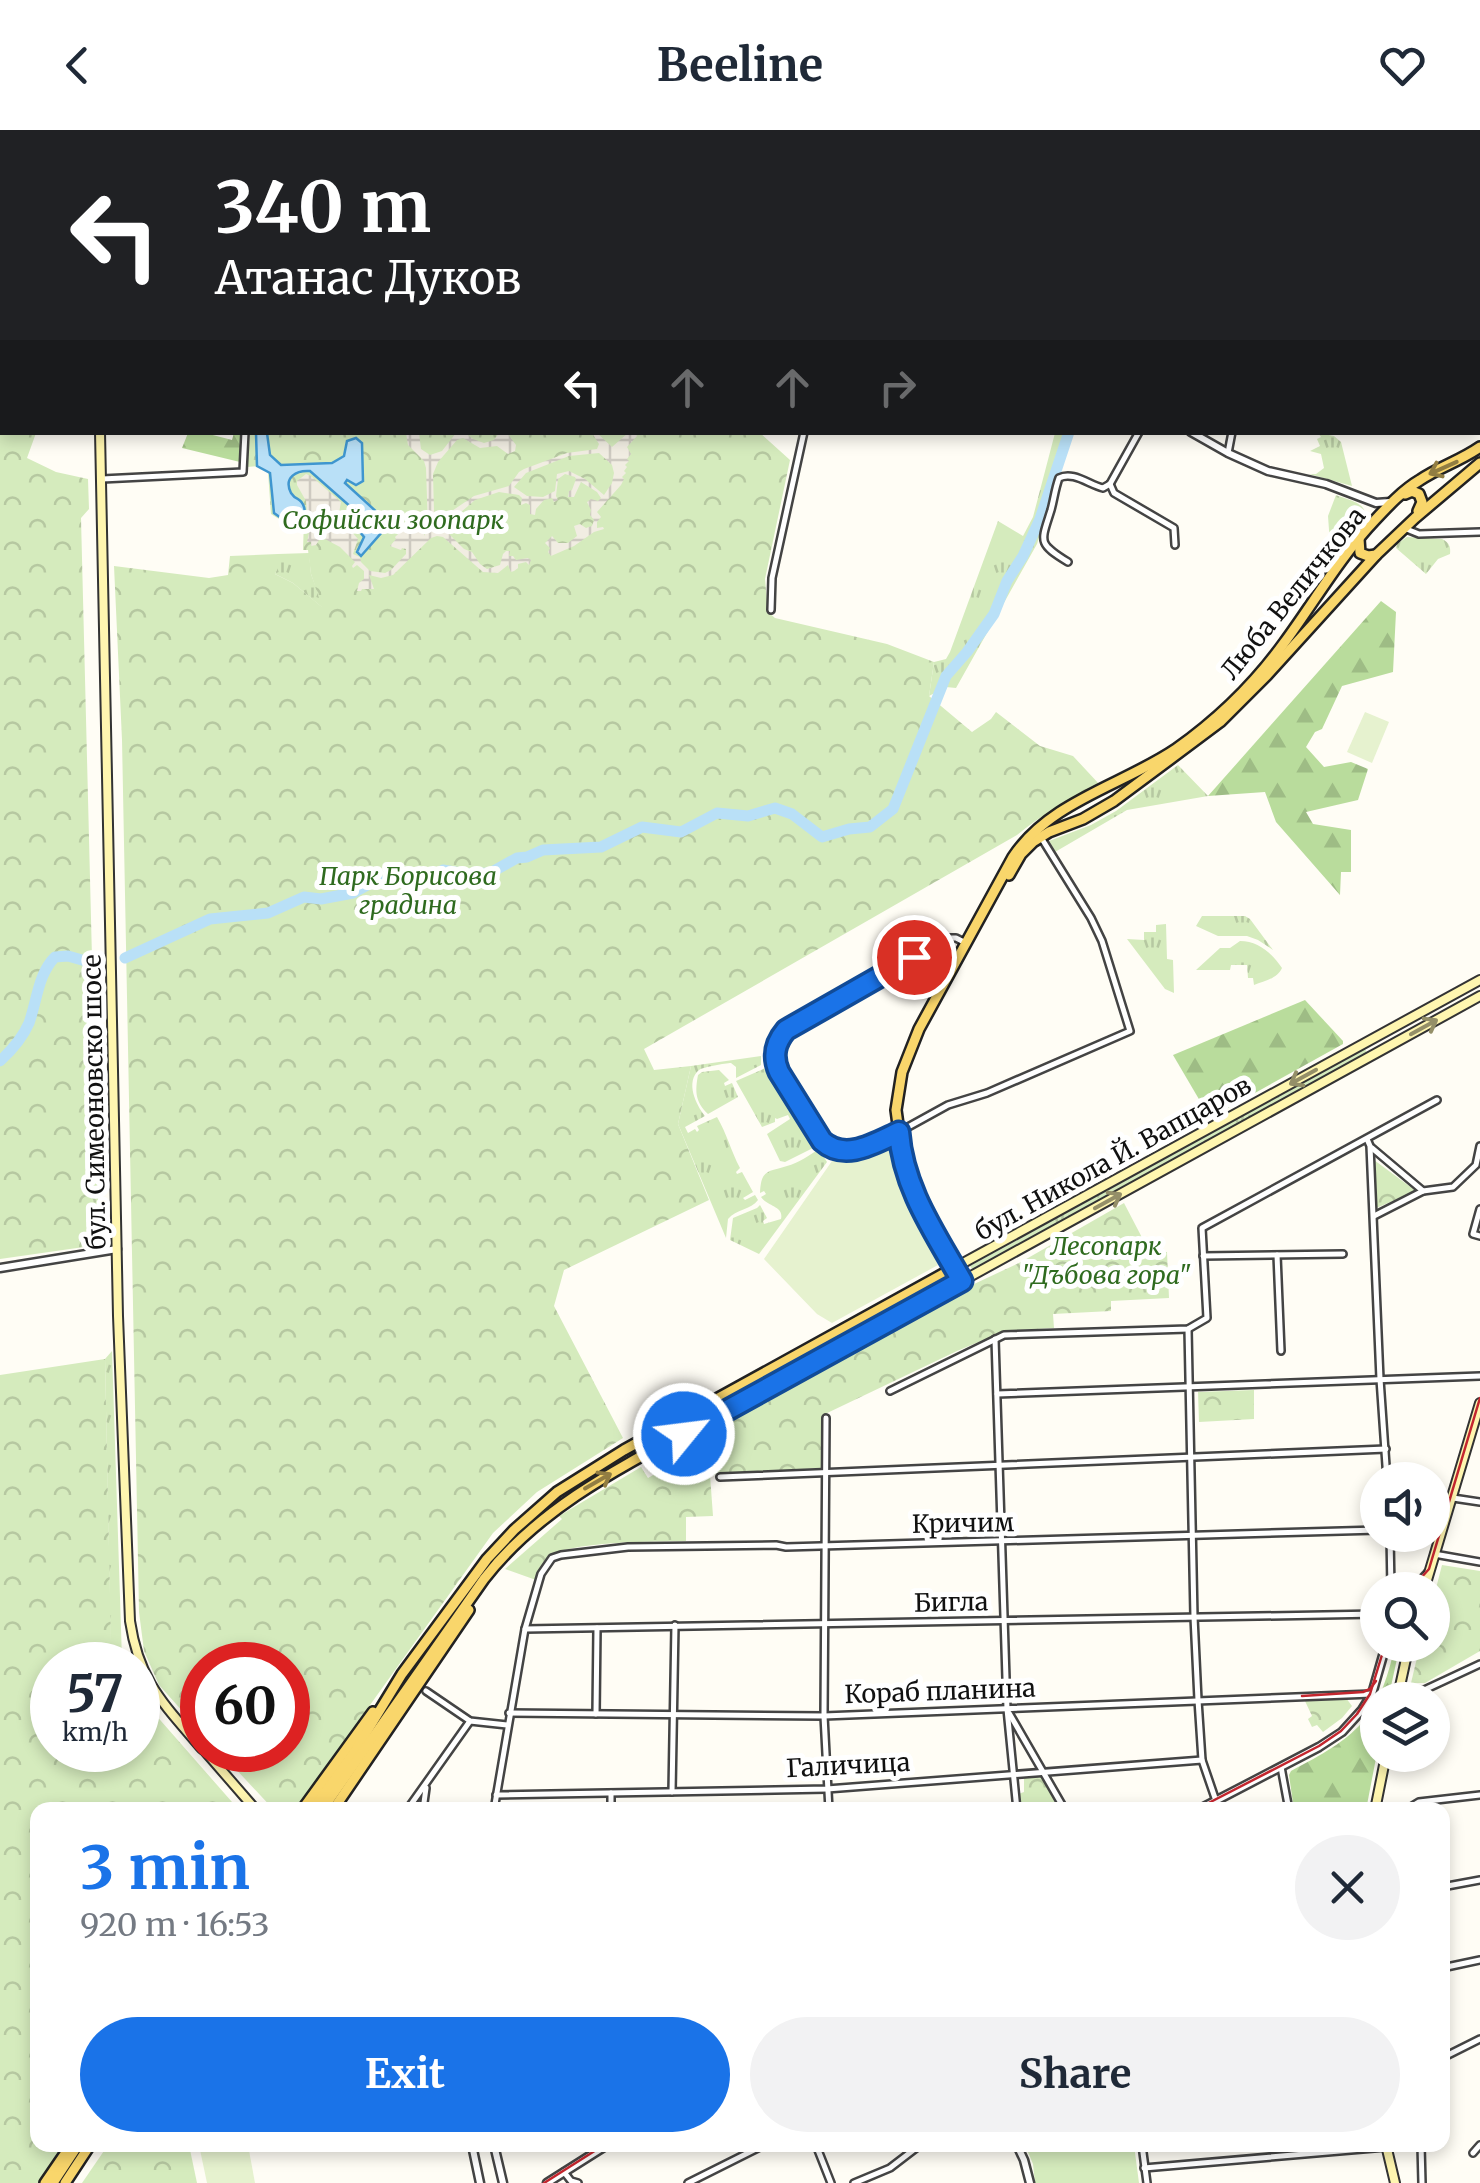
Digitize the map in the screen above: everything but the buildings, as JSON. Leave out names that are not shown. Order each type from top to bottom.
[{"type":"main road","name":"бул. Симеоновско шосе","points":[[100,435],[117,1249],[129,1602],[132,1639],[140,1666],[180,1721]]},
{"type":"main road","name":"Люба Величкова","points":[[966,943],[1019,847],[1032,832],[1057,814],[1163,757],[1208,724],[1274,657],[1335,566],[1373,522],[1417,481],[1480,448]]},
{"type":"main road","name":"Люба Величкова","points":[[1041,836],[1097,812],[1220,722],[1376,555],[1480,463]]},
{"type":"main road","points":[[1399,497],[1412,492],[1419,494],[1422,502],[1415,518]]},
{"type":"main road","points":[[1360,539],[1360,553],[1376,555]]},
{"type":"main road","points":[[1089,797],[1099,800],[1097,812]]},
{"type":"main road","points":[[1057,814],[1054,822],[1063,826]]},
{"type":"main road","points":[[899,1129],[906,1081],[917,1047],[1022,854],[1041,836]]},
{"type":"main road","points":[[962,1281],[912,1190],[896,1110],[904,1064],[966,943]]},
{"type":"main road","name":"бул. Никола Й. Вапцаров","points":[[479,1578],[514,1530],[573,1481],[1480,980]]},
{"type":"main road","name":"бул. Никола Й. Вапцаров","points":[[479,1578],[538,1522],[575,1495],[1480,996]]},
{"type":"main road","points":[[1372,1040],[1378,1052]]},
{"type":"main road","points":[[1450,1498],[1476,1432],[1480,1403]]},
{"type":"main road","points":[[1429,1572],[1434,1554]]},
{"type":"main road","points":[[308,1802],[479,1578]]},
{"type":"main road","points":[[327,1802],[479,1578]]},
{"type":"main road","points":[[338,1802],[470,1610],[479,1578]]},
{"type":"main road","points":[[318,1802],[402,1674]]},
{"type":"main road","name":"бул. Симеоновско шосе","points":[[223,1772],[249,1802]]},
{"type":"main road","points":[[1377,1802],[1383,1772]]},
{"type":"main road","points":[[45,2183],[68,2152]]},
{"type":"main road","points":[[53,2183],[70,2152]]},
{"type":"main road","points":[[68,2183],[88,2152]]},
{"type":"main road","points":[[68,2183],[89,2152]]},
{"type":"main road","points":[[1387,2152],[1394,2183]]},
{"type":"street","points":[[102,479],[243,472],[245,435]]},
{"type":"street","points":[[771,610],[772,578],[803,435]]},
{"type":"street","points":[[1068,562],[1049,550],[1043,539],[1059,478],[1074,476],[1102,488],[1110,484],[1137,435]]},
{"type":"street","points":[[1196,435],[1268,471],[1344,489],[1368,501],[1384,504],[1399,497]]},
{"type":"street","points":[[1228,453],[1231,435]]},
{"type":"street","points":[[1110,484],[1114,493],[1174,528],[1175,545]]},
{"type":"street","points":[[1368,501],[1374,511],[1373,522]]},
{"type":"street","points":[[1404,528],[1419,534],[1480,532]]},
{"type":"street","points":[[966,943],[946,938],[786,1030],[774,1051],[774,1060],[822,1141],[832,1149],[856,1149],[942,1108],[1130,1031],[1102,942],[1041,836]]},
{"type":"street","points":[[890,1392],[1006,1334],[1188,1329],[1206,1318],[1202,1228],[1436,1100]]},
{"type":"street","points":[[1366,1138],[1370,1146],[1423,1191]]},
{"type":"street","points":[[1370,1146],[1386,1462]]},
{"type":"street","points":[[1373,1216],[1423,1191],[1453,1187],[1476,1166],[1480,1146]]},
{"type":"street","points":[[1480,1209],[1473,1234],[1480,1236]]},
{"type":"street","points":[[0,1268],[117,1249]]},
{"type":"street","points":[[1204,1256],[1343,1254]]},
{"type":"street","points":[[1277,1255],[1281,1350]]},
{"type":"street","points":[[1188,1329],[1198,1700],[1202,1760],[1216,1801],[1327,1743],[1360,1712]]},
{"type":"street","points":[[996,1339],[1007,1709],[1016,1802]]},
{"type":"street","points":[[997,1394],[1480,1376]]},
{"type":"street","points":[[826,1418],[824,1716],[828,1802]]},
{"type":"street","points":[[720,1477],[1386,1449]]},
{"type":"street","points":[[1450,1498],[1480,1502]]},
{"type":"street","name":"Кричим","points":[[525,1628],[541,1574],[552,1558],[584,1551],[628,1546],[776,1544],[786,1548],[1360,1530]]},
{"type":"street","points":[[1434,1554],[1480,1562]]},
{"type":"street","name":"Бигла","points":[[525,1628],[1360,1614]]},
{"type":"street","points":[[672,1792],[675,1625]]},
{"type":"street","points":[[495,1802],[525,1628]]},
{"type":"street","points":[[596,1714],[597,1628]]},
{"type":"street","points":[[1441,1682],[1480,1664]]},
{"type":"street","points":[[426,1691],[470,1721],[506,1725]]},
{"type":"street","name":"Кораб планина","points":[[509,1713],[824,1716],[1360,1694]]},
{"type":"street","points":[[1007,1709],[1061,1802]]},
{"type":"street","points":[[413,1802],[470,1721]]},
{"type":"street","name":"Галичица","points":[[496,1795],[827,1788],[1202,1760]]},
{"type":"street","points":[[1281,1767],[1287,1802]]},
{"type":"street","points":[[424,1802],[426,1783]]},
{"type":"street","points":[[610,1793],[611,1802]]},
{"type":"street","points":[[1420,1802],[1480,1795]]},
{"type":"street","points":[[1450,1886],[1480,1880]]},
{"type":"street","points":[[1450,1966],[1480,1960]]},
{"type":"street","points":[[1450,2054],[1480,2039]]},
{"type":"street","points":[[1472,2153],[1480,2145]]},
{"type":"street","points":[[473,2152],[480,2183]]},
{"type":"street","points":[[495,2152],[502,2183]]},
{"type":"street","points":[[547,2183],[596,2152]]},
{"type":"street","points":[[688,2183],[750,2152]]},
{"type":"street","points":[[819,2152],[830,2183]]},
{"type":"street","points":[[854,2183],[890,2168],[911,2152]]},
{"type":"street","points":[[1020,2152],[1030,2183]]},
{"type":"street","points":[[1143,2152],[1147,2183]]},
{"type":"street","points":[[1144,2168],[1320,2152]]},
{"type":"street","points":[[1422,2152],[1422,2183]]},
{"type":"street","points":[[564,2172],[578,2183]]},
{"type":"green space","points":[[0,435],[35,435],[27,458],[56,472],[88,479],[89,509],[81,518],[99,1238],[91,1246],[0,1259]]},
{"type":"green space","points":[[187,435],[232,440],[233,435],[241,435],[240,462],[182,448]]},
{"type":"green space","name":"Парк Борисова градина","points":[[250,435],[762,435],[790,460],[765,579],[768,612],[775,618],[887,644],[934,662],[929,696],[972,732],[996,712],[1040,746],[1073,756],[1100,785],[644,1049],[654,1070],[691,1066],[678,1124],[709,1200],[564,1270],[554,1306],[623,1438],[537,1492],[493,1533],[301,1802],[267,1802],[239,1772],[310,1772],[310,1642],[180,1642],[180,1708],[160,1686],[160,1642],[143,1642],[139,1612],[122,740],[114,566],[209,578],[228,575],[230,556],[278,554],[275,574],[322,607],[308,550],[303,550],[304,520],[282,521],[271,514],[268,472],[259,466],[247,467]]},
{"type":"green space","points":[[1054,435],[1072,435],[1068,438],[1037,544],[956,688],[946,687],[929,696],[934,662],[946,659],[950,652],[998,521],[1023,536],[1033,517]]},
{"type":"green space","points":[[1334,436],[1341,442],[1352,486],[1309,474],[1324,468],[1321,454],[1310,451],[1320,446],[1317,439]]},
{"type":"green space","points":[[1336,495],[1357,503],[1365,514],[1325,569],[1330,544],[1328,516]]},
{"type":"green space","points":[[1407,537],[1442,539],[1449,545],[1450,554],[1438,559],[1426,574],[1396,548]]},
{"type":"green space","points":[[309,553],[311,574],[324,609],[293,583],[275,574],[278,554]]},
{"type":"green space","points":[[1381,601],[1396,612],[1393,672],[1342,686],[1322,729],[1315,732],[1306,747],[1324,767],[1351,762],[1368,769],[1358,800],[1306,812],[1313,824],[1351,830],[1351,872],[1341,872],[1340,895],[1276,822],[1265,792],[1208,796]]},
{"type":"green space","points":[[1365,712],[1389,722],[1372,763],[1347,752]]},
{"type":"green space","points":[[1178,765],[1208,796],[1127,810],[1055,852],[1049,841],[1116,811]]},
{"type":"green space","points":[[1202,916],[1245,916],[1273,950],[1247,936],[1218,936],[1196,926]]},
{"type":"green space","points":[[1166,924],[1167,959],[1173,960],[1174,993],[1165,989],[1127,939],[1144,940],[1144,932],[1156,932],[1156,925]]},
{"type":"green space","points":[[1240,941],[1264,949],[1282,968],[1280,972],[1254,985],[1253,978],[1248,978],[1247,965],[1231,965],[1230,970],[1196,970],[1220,948],[1230,948]]},
{"type":"green space","points":[[1305,1000],[1343,1044],[1210,1118],[1173,1055]]},
{"type":"green space","points":[[1365,1049],[1367,1053],[972,1269],[970,1266]]},
{"type":"green space","points":[[761,1056],[761,1065],[736,1078],[736,1067],[731,1063],[701,1069],[693,1081],[695,1100],[705,1116],[685,1127],[688,1133],[695,1129],[697,1132],[697,1126],[717,1117],[740,1168],[736,1172],[742,1172],[753,1192],[743,1198],[755,1195],[758,1200],[728,1219],[726,1238],[678,1124],[691,1066]]},
{"type":"green space","points":[[770,1066],[809,1131],[806,1134],[813,1148],[785,1162],[780,1161],[767,1134],[790,1119],[788,1115],[762,1127],[736,1081]]},
{"type":"green space","points":[[719,1070],[729,1080],[725,1086],[732,1083],[738,1097],[708,1114],[697,1096],[698,1075]]},
{"type":"green space","points":[[890,1142],[900,1182],[938,1265],[832,1323],[817,1314],[764,1259],[832,1161]]},
{"type":"green space","points":[[819,1149],[827,1162],[759,1254],[730,1240],[733,1218],[760,1205],[767,1218],[764,1224],[781,1219],[778,1209],[761,1197],[766,1194],[760,1193],[764,1175]]},
{"type":"green space","points":[[1374,1160],[1416,1191],[1374,1209]]},
{"type":"green space","name":"Лесопарк \"Дъбова гора\"","points":[[1124,1203],[1149,1251],[1167,1252],[1169,1298],[1111,1301],[1111,1311],[1053,1314],[1054,1328],[1005,1331],[823,1415],[823,1468],[710,1475],[713,1516],[686,1517],[686,1541],[572,1548],[546,1559],[536,1580],[505,1569],[562,1519],[559,1516],[641,1467],[648,1478],[672,1464],[666,1452],[760,1401],[779,1395],[806,1376]]},
{"type":"green space","points":[[112,1351],[121,1642],[111,1642],[105,1359]]},
{"type":"green space","points":[[105,1359],[112,1642],[30,1642],[30,1772],[160,1772],[160,1720],[180,1743],[180,1772],[206,1772],[232,1802],[30,1802],[30,2152],[58,2152],[38,2183],[0,2183],[0,1375]]},
{"type":"green space","points":[[1254,1390],[1254,1419],[1199,1422],[1198,1392]]},
{"type":"green space","points":[[1442,1565],[1480,1571],[1480,1651],[1427,1682],[1411,1682],[1416,1662],[1450,1662],[1450,1572],[1440,1572]]},
{"type":"green space","points":[[1391,1662],[1396,1662],[1392,1682],[1385,1682]]},
{"type":"green space","points":[[1346,1698],[1352,1706],[1342,1718],[1323,1732],[1317,1725],[1312,1727],[1305,1701]]},
{"type":"green space","points":[[1360,1724],[1360,1772],[1373,1772],[1368,1802],[1293,1802],[1291,1771],[1348,1736]]},
{"type":"green space","points":[[1024,1777],[1042,1777],[1057,1802],[1019,1802],[1018,1794],[1024,1792]]},
{"type":"green space","points":[[103,2152],[190,2152],[197,2183],[82,2183]]},
{"type":"green space","points":[[200,2152],[249,2152],[255,2183],[207,2183]]},
{"type":"green space","points":[[1028,2152],[1135,2152],[1139,2183],[1035,2183]]},
{"type":"shaded area","points":[[406,435],[419,435],[421,449],[430,455],[442,451],[454,435],[468,435],[484,443],[498,435],[508,435],[516,445],[515,451],[508,454],[497,446],[480,448],[463,438],[457,440],[433,474],[434,511],[440,519],[474,496],[509,486],[524,469],[567,453],[597,449],[599,444],[593,435],[599,435],[612,447],[626,435],[637,436],[627,447],[631,454],[621,485],[597,512],[601,517],[597,528],[604,529],[574,546],[551,556],[545,543],[552,536],[558,543],[568,543],[577,536],[574,526],[592,526],[594,520],[587,502],[601,498],[581,482],[574,497],[568,497],[576,479],[565,474],[558,479],[558,500],[544,500],[535,515],[530,514],[530,505],[521,505],[519,495],[499,492],[475,500],[446,525],[448,533],[487,569],[500,565],[506,551],[516,560],[528,558],[529,565],[518,564],[511,572],[508,565],[498,573],[483,572],[437,536],[393,575],[369,575],[374,589],[357,591],[364,571],[357,565],[353,568],[355,562],[340,547],[325,539],[311,546],[307,542],[306,501],[297,481],[306,474],[311,476],[341,502],[341,520],[358,539],[353,554],[370,571],[385,573],[406,554],[406,549],[390,546],[395,537],[412,521],[425,524],[424,536],[428,528],[424,461],[408,445]],"holes":[[[599,453],[612,465],[614,473],[604,495],[569,471],[557,474],[555,491],[543,497],[527,496],[514,487],[526,473],[569,456]]]},
{"type":"water","points":[[256,435],[267,435],[270,455],[281,465],[332,463],[344,456],[347,441],[356,438],[362,443],[363,481],[356,485],[347,480],[345,483],[380,515],[385,523],[382,532],[361,556],[357,552],[364,537],[350,520],[352,508],[310,471],[296,473],[289,483],[291,493],[303,504],[305,516],[281,518],[274,513],[270,473],[257,466]]},
{"type":"waterway","points":[[125,958],[210,919],[268,913],[304,897],[321,899],[353,893],[373,882],[427,881],[443,870],[490,873],[517,858],[543,850],[601,847],[642,827],[681,832],[717,813],[748,816],[775,808],[792,814],[822,837],[870,827],[893,809],[946,676],[994,614],[1040,519],[1068,435]]},
{"type":"waterway","points":[[0,1061],[26,1029],[41,980],[55,957],[68,956],[96,964]]},
{"type":"tram line","points":[[1426,1572],[1480,1398]]},
{"type":"tram line","points":[[1210,1802],[1341,1731],[1370,1694],[1380,1662]]},
{"type":"tram line","points":[[1302,1696],[1363,1692],[1376,1681]]},
{"type":"tram line","points":[[544,2183],[593,2152]]},
{"type":"route","points":[[684,1434],[962,1281],[912,1190],[899,1132],[856,1149],[832,1149],[822,1141],[774,1060],[774,1051],[786,1030],[914,957]]},
{"type":"park label","name":"Софийски зоопарк","points":[[393,520]]}]
